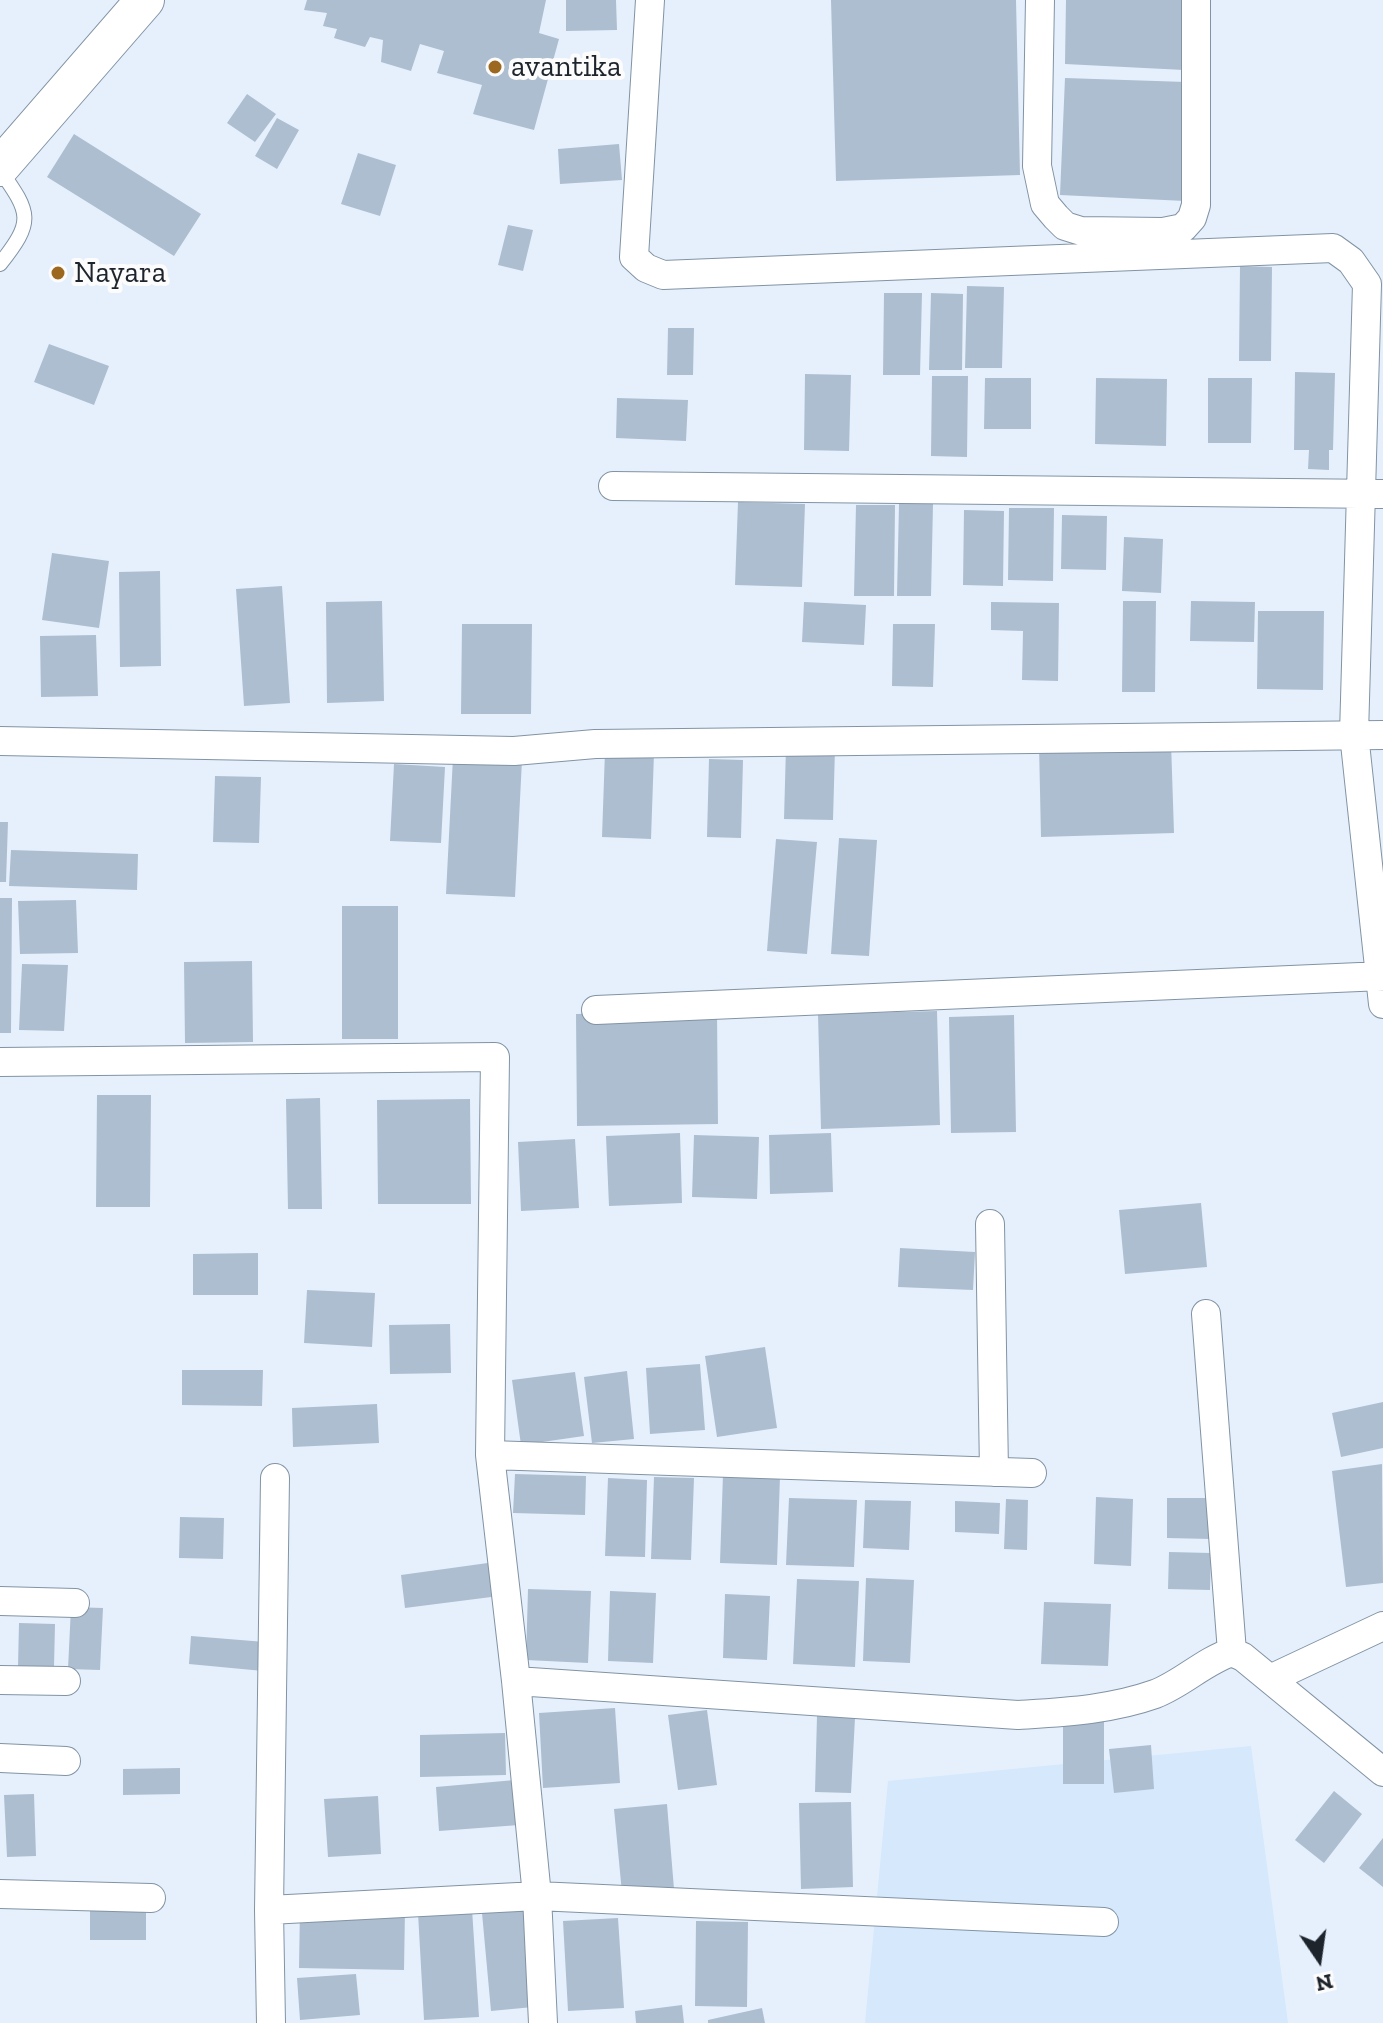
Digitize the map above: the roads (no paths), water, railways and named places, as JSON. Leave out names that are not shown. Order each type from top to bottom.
[{"type":"main road","points":[[7,161],[136,9]]},
{"type":"street","points":[[596,1010],[1382,985],[1354,734],[1371,494],[1367,284],[1351,261],[1333,248],[663,275],[646,268],[634,257],[650,0]]},
{"type":"street","points":[[1040,0],[1037,166],[1045,204],[1065,226],[1081,231],[1163,232],[1183,228],[1192,218],[1196,205],[1196,0]]},
{"type":"street","points":[[613,486],[1371,494]]},
{"type":"street","points":[[0,741],[514,751],[595,744],[1383,735]]},
{"type":"street","points":[[0,1062],[495,1057],[490,1455],[537,1896],[543,2023]]},
{"type":"street","points":[[990,1224],[994,1472]]},
{"type":"street","points":[[1206,1314],[1232,1652]]},
{"type":"street","points":[[490,1455],[1032,1473]]},
{"type":"street","points":[[271,2023],[269,1910],[275,1478]]},
{"type":"street","points":[[0,1601],[75,1603]]},
{"type":"street","points":[[1270,1679],[1383,1626]]},
{"type":"street","points":[[516,1681],[1018,1715],[1101,1709],[1157,1693],[1232,1652],[1243,1657],[1383,1772]]},
{"type":"street","points":[[0,1680],[66,1681]]},
{"type":"street","points":[[0,1758],[66,1761]]},
{"type":"street","points":[[0,1894],[151,1898]]},
{"type":"street","points":[[269,1910],[537,1896],[1104,1922]]},
{"type":"lane","points":[[0,264],[20,237],[26,221],[7,161]]},
{"type":"place","name":"avantika","points":[[495,67]]},
{"type":"place","name":"Nayara","points":[[58,273]]}]
